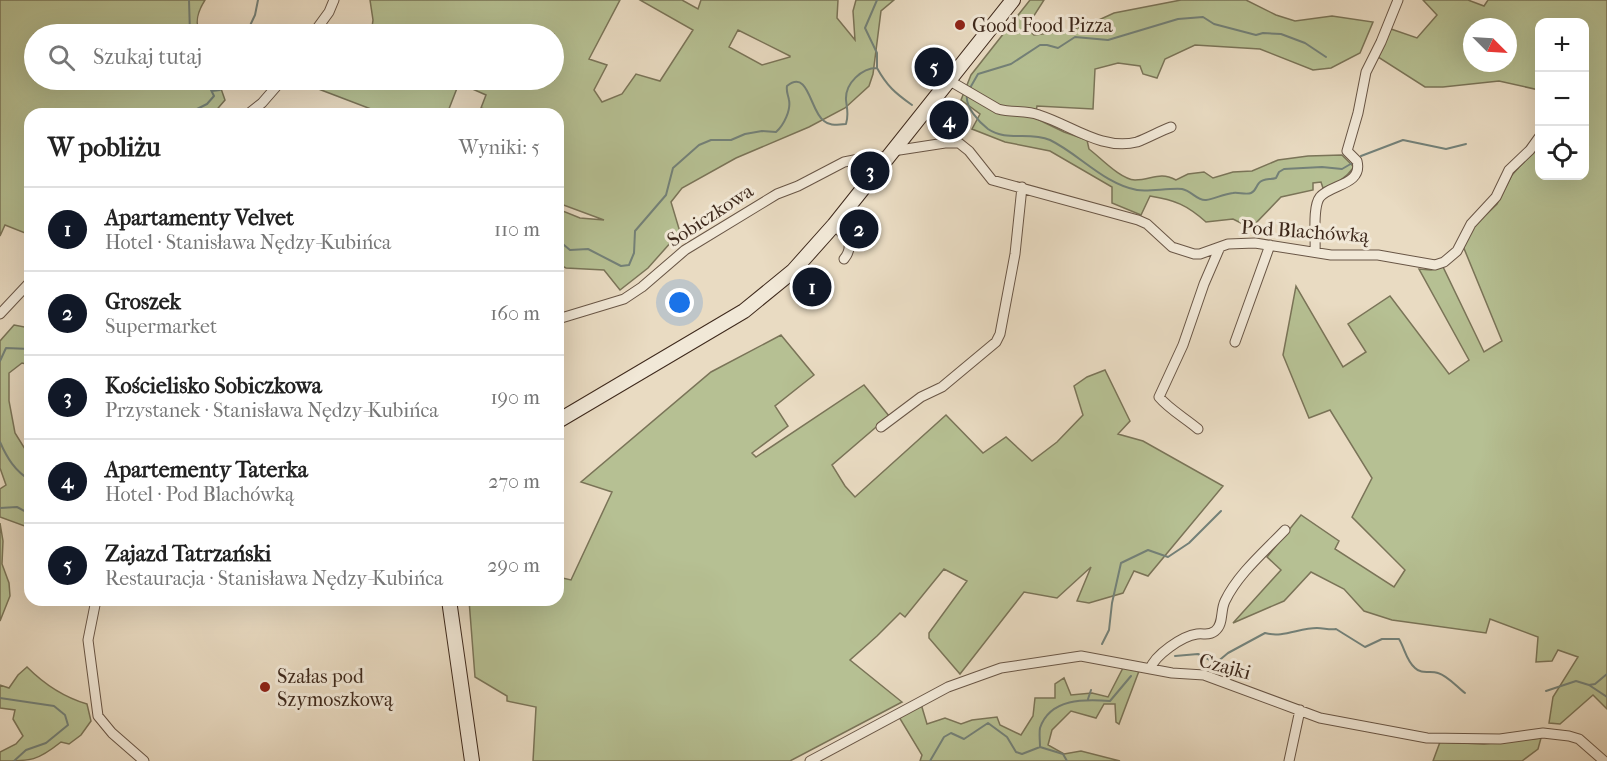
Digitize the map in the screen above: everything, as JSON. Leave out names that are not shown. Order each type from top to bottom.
[{"type":"street","points":[[320,24],[334,0]]},
{"type":"street","points":[[564,417],[744,311],[793,271],[834,225],[1013,0]]},
{"type":"street","points":[[1315,252],[1316,213],[1319,198],[1327,191],[1346,183],[1357,171],[1357,161],[1347,151],[1358,113],[1366,72],[1398,0]]},
{"type":"street","points":[[950,81],[998,108],[1036,114],[1096,140],[1129,143],[1171,127]]},
{"type":"street","points":[[256,108],[273,90]]},
{"type":"street","name":"Pod Blachówką","points":[[891,154],[945,143],[959,143],[969,151],[992,180],[1138,220],[1147,224],[1173,247],[1186,253],[1200,254],[1236,243],[1270,244],[1338,256],[1378,255],[1429,266],[1444,262],[1457,251],[1471,224],[1496,197],[1509,170],[1535,142]]},
{"type":"street","name":"Sobiczkowa","points":[[564,318],[624,299],[642,287],[685,250],[777,194],[798,186],[844,162],[891,154]]},
{"type":"street","points":[[881,427],[921,398],[942,387],[996,342],[1000,334],[1015,254],[1022,187]]},
{"type":"street","points":[[834,225],[850,241],[850,248],[844,259]]},
{"type":"street","points":[[1235,342],[1270,244]]},
{"type":"street","points":[[1198,429],[1159,397],[1183,345],[1204,284],[1220,247]]},
{"type":"street","points":[[0,314],[24,288]]},
{"type":"street","points":[[1150,669],[1158,656],[1170,647],[1192,635],[1208,634],[1217,629],[1220,624],[1222,607],[1232,588],[1285,530]]},
{"type":"street","points":[[95,606],[88,640],[98,716],[112,733],[144,761]]},
{"type":"street","points":[[450,606],[472,761]]},
{"type":"street","name":"Czajki","points":[[810,761],[941,690],[1001,668],[1081,656],[1172,673],[1204,675],[1320,718],[1436,739],[1500,739],[1543,733],[1562,735],[1579,739],[1604,761]]},
{"type":"street","points":[[1288,761],[1300,710]]},
{"type":"green space","points":[[0,0],[205,0],[200,8],[197,24],[24,24],[24,90],[222,90],[225,100],[218,108],[24,108],[24,233],[5,225],[0,236]]},
{"type":"green space","points":[[370,0],[620,0],[589,59],[607,65],[594,90],[602,102],[622,94],[636,74],[660,81],[693,30],[640,0],[682,0],[698,9],[701,0],[838,0],[837,18],[855,40],[853,11],[856,0],[894,0],[881,11],[873,74],[869,86],[845,108],[809,127],[736,158],[682,188],[671,202],[680,232],[648,268],[620,290],[604,270],[564,267],[564,211],[580,218],[604,220],[564,205],[564,108],[481,108],[486,95],[475,90],[564,90],[564,24],[372,24]],"holes":[[[738,30],[790,57],[762,65],[729,47]]]},
{"type":"green space","points":[[1030,0],[1044,0],[1026,28],[1034,35],[1068,31],[1114,13],[1181,0],[1246,0],[1276,15],[1295,21],[1332,16],[1373,22],[1360,53],[1331,68],[1313,70],[1260,49],[1195,45],[1165,59],[1157,78],[1143,74],[1140,66],[1118,63],[1095,69],[1093,109],[1037,106],[1035,118],[1087,140],[1089,149],[1117,172],[1135,180],[1165,176],[1176,180],[1188,174],[1204,172],[1213,178],[1233,172],[1252,171],[1278,160],[1308,156],[1342,155],[1354,167],[1344,178],[1332,185],[1323,188],[1321,182],[1313,183],[1313,190],[1281,197],[1251,228],[1233,219],[1206,222],[1187,207],[1150,196],[1141,215],[1112,203],[1112,187],[1050,151],[1005,142],[972,129],[980,114],[961,100],[971,75]]},
{"type":"green space","points":[[1423,0],[1468,0],[1484,6],[1488,0],[1607,0],[1607,709],[1593,695],[1560,724],[1549,723],[1553,697],[1578,657],[1558,650],[1552,661],[1536,662],[1538,637],[1490,619],[1486,633],[1392,620],[1364,611],[1344,589],[1311,572],[1284,601],[1233,623],[1281,570],[1267,557],[1301,515],[1339,541],[1335,549],[1394,587],[1405,570],[1352,517],[1372,478],[1330,410],[1309,418],[1283,355],[1296,286],[1343,367],[1366,352],[1348,324],[1390,296],[1449,374],[1469,360],[1419,269],[1431,270],[1443,267],[1484,352],[1502,341],[1463,246],[1472,228],[1497,204],[1512,175],[1535,149],[1535,180],[1589,180],[1589,18],[1535,18],[1535,89],[1499,81],[1425,87],[1378,57],[1391,29],[1417,38],[1437,15]]},
{"type":"green space","points":[[321,90],[456,90],[449,108],[368,108]]},
{"type":"green space","points":[[14,325],[24,327],[24,364],[9,373],[9,401],[15,433],[24,447],[24,526],[0,517],[0,489],[6,485],[0,468],[0,341]]},
{"type":"green space","points":[[781,335],[814,375],[775,406],[788,426],[752,453],[756,457],[864,385],[889,416],[832,465],[855,497],[946,415],[983,453],[1006,437],[1032,461],[1057,442],[1083,415],[1074,386],[1087,377],[1105,370],[1130,421],[1118,434],[1143,441],[1223,486],[1148,576],[1134,571],[1123,593],[1089,603],[1077,601],[1091,567],[1057,598],[1024,592],[960,674],[929,638],[929,633],[967,581],[944,569],[905,617],[900,613],[850,660],[902,702],[790,761],[533,761],[536,707],[507,701],[507,696],[475,677],[469,606],[564,606],[564,578],[571,580],[612,492],[581,482],[711,372]]},
{"type":"green space","points":[[0,523],[3,541],[2,564],[9,583],[10,596],[0,621]]},
{"type":"green space","points":[[1124,666],[1139,671],[1119,724],[1116,722],[1115,704],[1104,704],[1096,718],[1071,711],[1052,730],[1048,745],[1064,754],[1081,751],[1120,761],[920,761],[922,755],[899,717],[921,704],[927,724],[945,718],[961,724],[972,720],[997,717],[1000,725],[1021,735],[1033,716],[1035,698],[1055,698],[1055,684],[1064,678],[1071,695],[1092,693],[1108,697]]},
{"type":"green space","points":[[27,667],[55,690],[87,704],[91,721],[81,735],[69,744],[61,742],[34,759],[0,761],[0,752],[16,744],[23,736],[13,719],[15,710],[0,708],[0,685],[9,688]]},
{"type":"green space","points":[[1541,738],[1538,749],[1522,761],[1433,761],[1440,742],[1484,744]]},
{"type":"waterway","points":[[189,0],[190,24]]},
{"type":"waterway","points":[[251,24],[258,0]]},
{"type":"waterway","points":[[564,245],[570,250],[588,249],[621,266],[629,265],[634,253],[635,231],[666,195],[673,168],[699,145],[711,140],[731,140],[745,134],[762,131],[776,132],[788,113],[787,86],[794,82],[805,87],[815,109],[824,121],[832,125],[846,124],[848,115],[846,94],[851,82],[860,74],[877,68],[877,53],[865,28],[877,0]]},
{"type":"waterway","points":[[970,88],[978,74],[1011,64],[1040,45],[1058,48],[1075,37],[1108,40],[1178,19],[1203,17],[1214,24],[1256,35],[1281,34],[1305,43],[1326,57]]},
{"type":"waterway","points":[[877,68],[892,89],[912,105]]},
{"type":"waterway","points":[[199,108],[207,104],[214,96],[211,90]]},
{"type":"waterway","points":[[212,91],[220,90]]},
{"type":"waterway","points":[[967,95],[970,109],[988,129],[995,133],[1042,137],[1050,140],[1114,182],[1137,190],[1182,189],[1206,200],[1235,193],[1251,193],[1261,181],[1276,178],[1284,169],[1322,167],[1342,169],[1354,162]]},
{"type":"waterway","points":[[1361,156],[1403,140],[1446,149],[1466,144]]},
{"type":"waterway","points":[[0,361],[6,348],[24,349]]},
{"type":"waterway","points":[[0,442],[12,464],[24,476]]},
{"type":"waterway","points":[[0,508],[17,507],[24,511]]},
{"type":"waterway","points":[[1102,644],[1109,630],[1112,603],[1121,563],[1148,550],[1168,557],[1189,543],[1221,511]]},
{"type":"waterway","points":[[1175,656],[1198,654],[1216,663],[1228,653],[1265,633],[1285,634],[1310,628],[1336,629],[1365,647],[1382,639],[1399,639],[1415,668],[1420,671],[1442,674],[1465,693]]},
{"type":"waterway","points":[[1546,691],[1576,681],[1589,685],[1595,684],[1607,674]]},
{"type":"waterway","points":[[930,761],[944,737],[951,733],[964,739],[988,723],[1007,737],[1016,752],[1022,754],[1040,747],[1040,728],[1052,711],[1069,702],[1110,701],[1131,676]]},
{"type":"waterway","points":[[1589,685],[1607,697]]},
{"type":"waterway","points":[[1088,699],[1091,690]]},
{"type":"waterway","points":[[0,698],[54,706],[65,715],[68,725],[46,743],[26,750],[14,761]]},
{"type":"waterway","points":[[1040,747],[1063,754],[1067,761]]},
{"type":"place","name":"Good Food Pizza","points":[[960,25]]},
{"type":"place","name":"Zajazd Tatrzański","points":[[934,67]]},
{"type":"place","name":"Apartementy Taterka","points":[[949,120]]},
{"type":"place","name":"Kościelisko Sobiczkowa","points":[[870,171]]},
{"type":"place","name":"Groszek","points":[[859,229]]},
{"type":"place","name":"Apartamenty Velvet","points":[[812,287]]},
{"type":"place","name":"Szałas pod Szymoszkową","points":[[265,687]]}]
